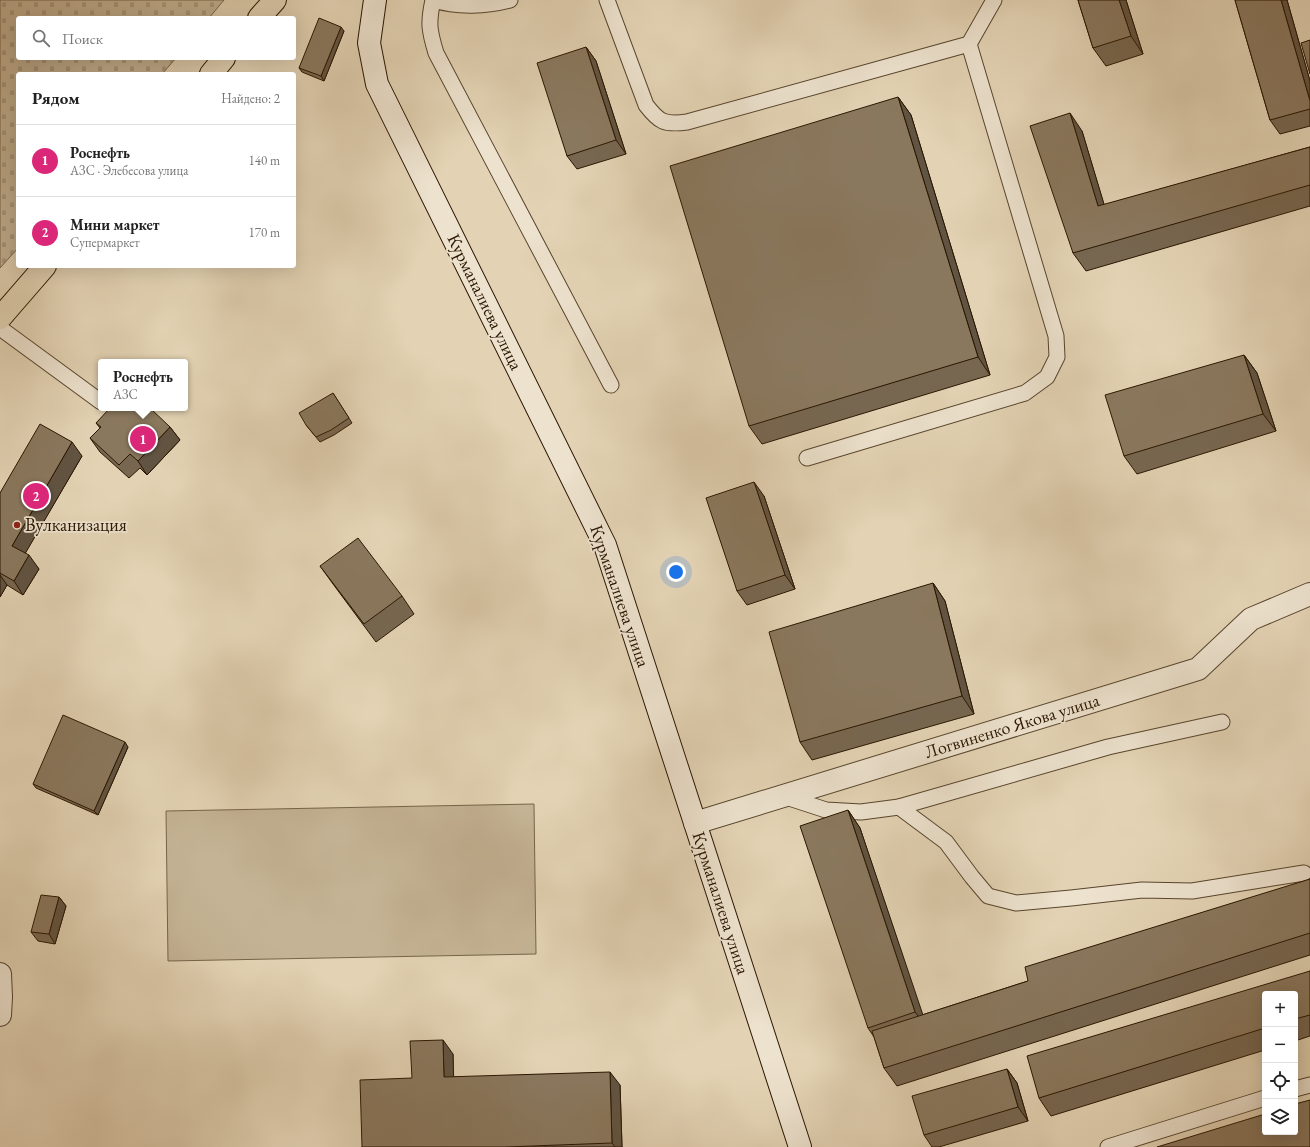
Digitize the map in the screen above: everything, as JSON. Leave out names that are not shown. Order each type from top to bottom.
[{"type":"main road","points":[[261,16],[274,0]]},
{"type":"main road","points":[[213,72],[222,60]]},
{"type":"main road","points":[[0,318],[43,268]]},
{"type":"street","name":"Курманалиева улица","points":[[375,0],[369,43],[377,84],[605,544],[800,1147]]},
{"type":"street","name":"Логвиненко Якова улица","points":[[695,823],[1198,669],[1252,619],[1310,594]]},
{"type":"street","points":[[0,974],[0,1015]]},
{"type":"lane","points":[[510,0],[499,3],[474,5],[444,3],[434,0],[429,20],[431,36],[436,53],[611,386]]},
{"type":"lane","points":[[607,0],[646,104],[657,119],[672,124],[687,122],[969,44],[994,0]]},
{"type":"lane","points":[[808,458],[1025,393],[1047,377],[1057,357],[1056,336],[969,44]]},
{"type":"lane","points":[[0,328],[98,400]]},
{"type":"lane","points":[[783,796],[826,810],[861,812],[899,807],[1108,747],[1222,722]]},
{"type":"lane","points":[[899,807],[946,842],[988,896],[1016,903],[1142,890],[1192,891],[1304,873]]},
{"type":"lane","points":[[1298,1088],[1310,1084]]},
{"type":"lane","points":[[1108,1147],[1262,1099]]},
{"type":"green space","points":[[0,0],[224,0],[211,16],[16,16],[16,60],[174,60],[164,72],[16,72],[16,250],[0,268]]},
{"type":"green space","points":[[534,804],[536,954],[168,961],[166,811]]},
{"type":"building","points":[[1078,0],[1119,0],[1131,36],[1093,48]]},
{"type":"building","points":[[1235,0],[1281,0],[1310,101],[1310,109],[1270,120]]},
{"type":"building","points":[[319,18],[341,27],[321,76],[299,68]]},
{"type":"building","points":[[1310,40],[1310,74],[1301,43]]},
{"type":"building","points":[[586,47],[616,140],[567,156],[537,63]]},
{"type":"building","points":[[898,97],[978,357],[749,426],[670,166]]},
{"type":"building","points":[[1070,113],[1098,206],[1310,147],[1310,185],[1073,253],[1030,126]]},
{"type":"building","points":[[1244,355],[1263,414],[1124,456],[1105,395]]},
{"type":"building","points":[[333,393],[349,418],[331,430],[316,437],[306,425],[299,413]]},
{"type":"building","points":[[107,411],[153,411],[170,427],[138,461],[130,454],[119,465],[90,438],[101,427],[96,423]]},
{"type":"building","points":[[40,424],[72,442],[12,546],[29,555],[14,581],[0,573],[0,493]]},
{"type":"building","points":[[754,482],[785,575],[737,591],[706,498]]},
{"type":"building","points":[[358,538],[402,596],[364,624],[320,566]]},
{"type":"building","points":[[933,583],[962,696],[800,742],[769,632]]},
{"type":"building","points":[[63,715],[125,742],[94,811],[33,784]]},
{"type":"building","points":[[848,810],[915,1012],[868,1028],[800,826]]},
{"type":"building","points":[[1310,879],[1310,933],[884,1068],[872,1031],[1028,981],[1025,967]]},
{"type":"building","points":[[41,895],[59,897],[49,934],[31,932]]},
{"type":"building","points":[[1310,971],[1310,1015],[1298,1018],[1298,991],[1262,991],[1262,1029],[1039,1098],[1027,1056]]},
{"type":"building","points":[[443,1040],[444,1077],[610,1072],[612,1143],[505,1147],[362,1147],[360,1080],[412,1078],[410,1041]]},
{"type":"building","points":[[1007,1069],[1018,1107],[924,1135],[912,1096]]},
{"type":"building","points":[[1310,1100],[1310,1147],[1157,1147],[1262,1115],[1262,1135],[1298,1135],[1298,1103]]},
{"type":"place","name":"Роснефть","points":[[143,439]]},
{"type":"place","name":"Мини маркет","points":[[36,496]]},
{"type":"place","name":"Вулканизация","points":[[17,525]]}]
